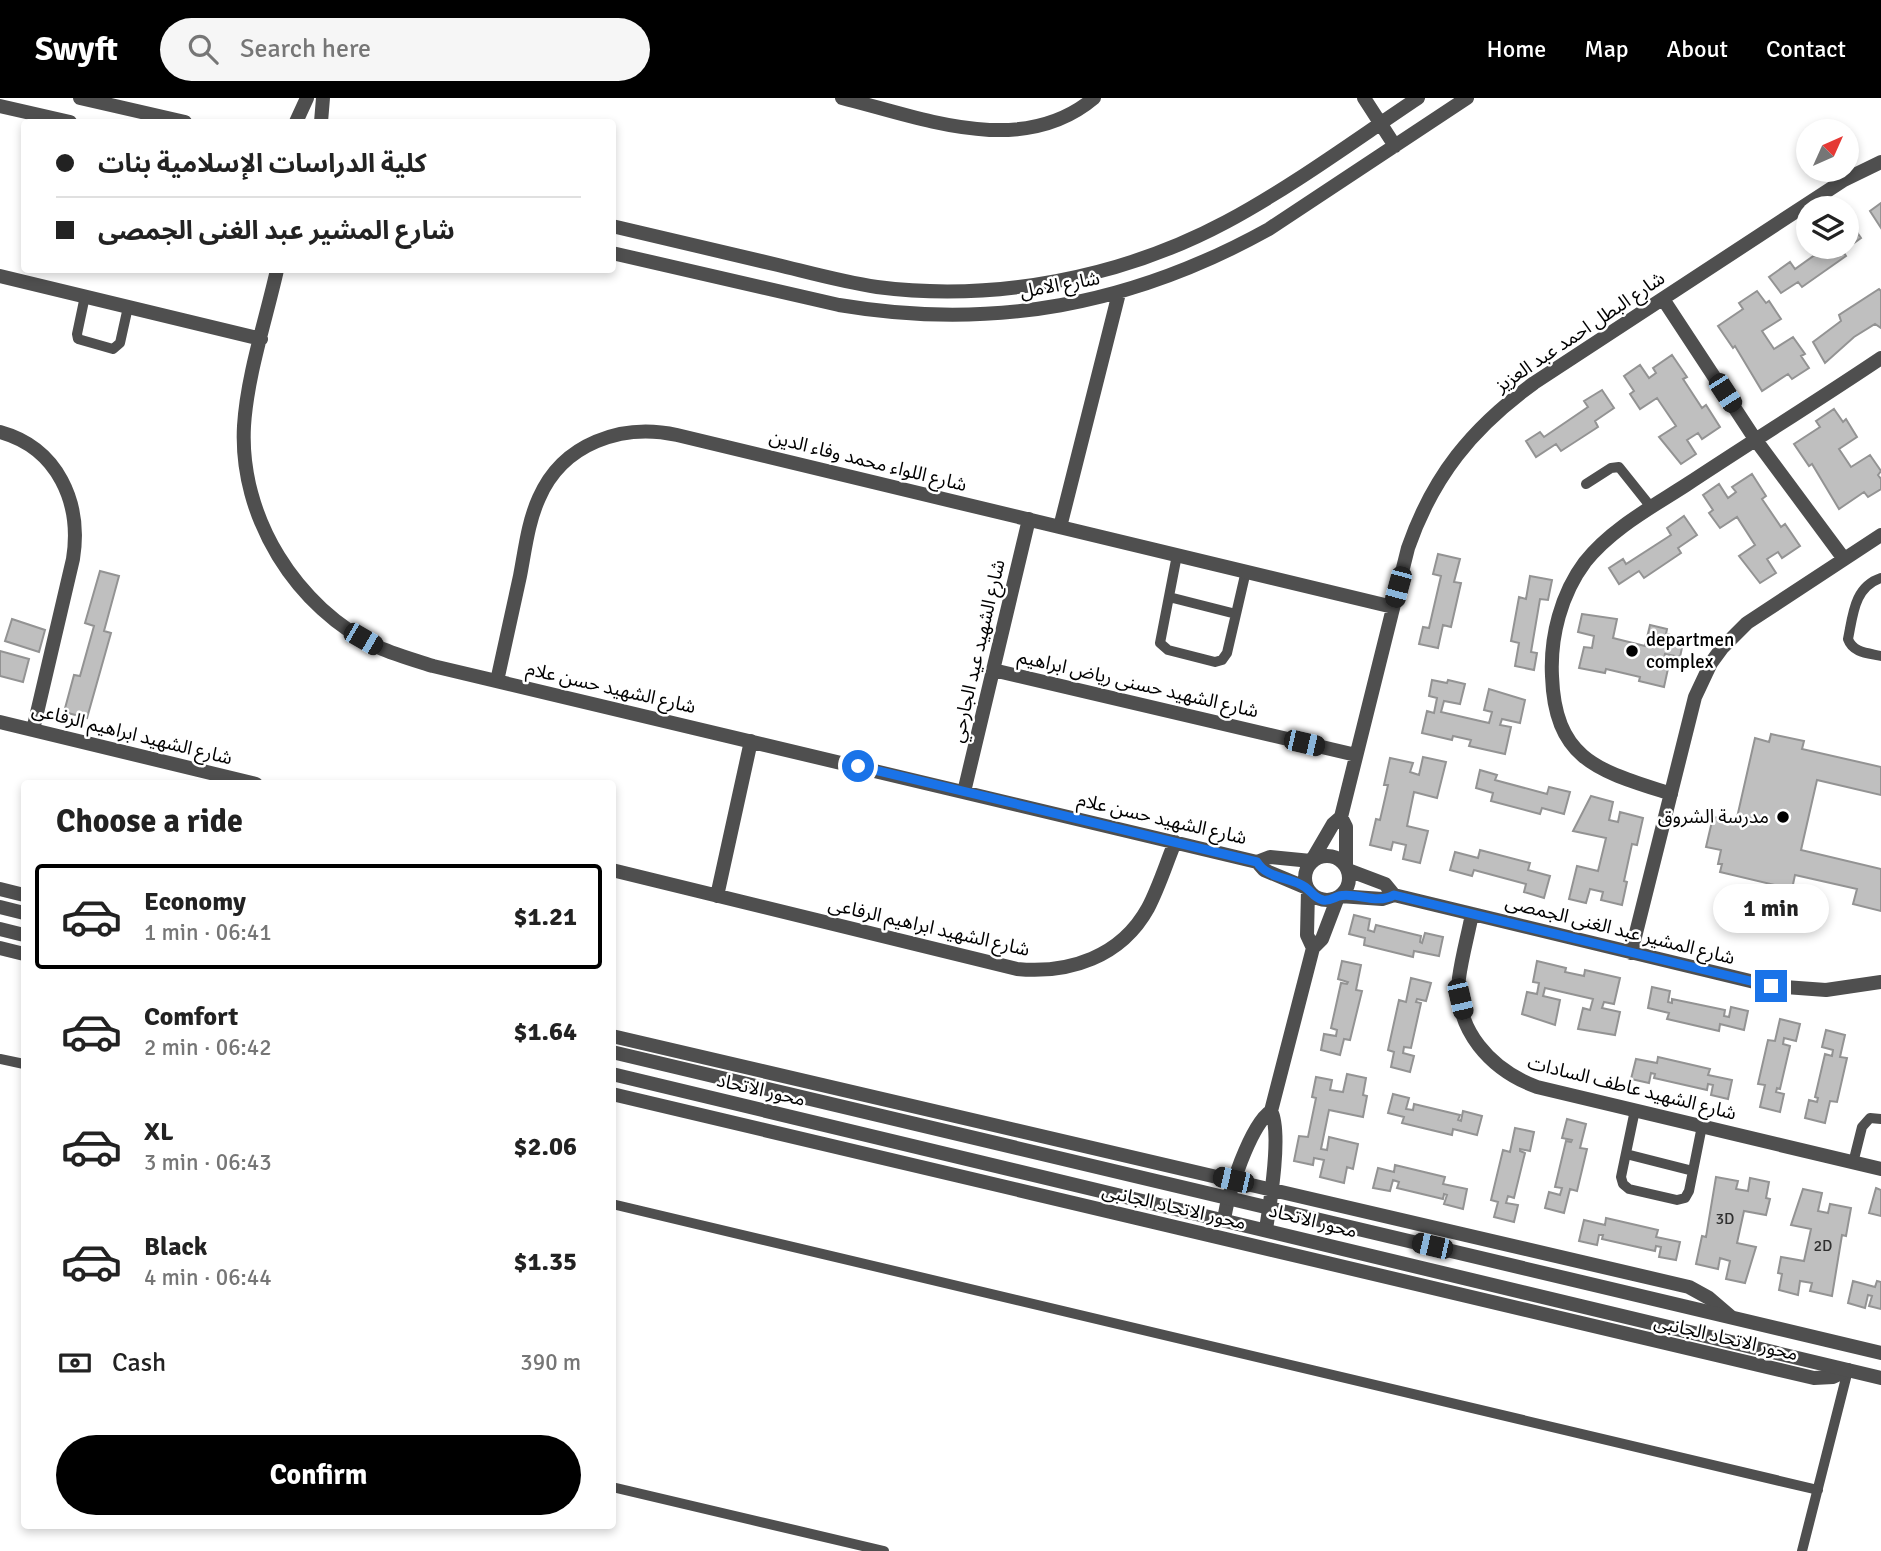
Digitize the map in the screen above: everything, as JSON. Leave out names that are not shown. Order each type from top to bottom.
[{"type":"street","points":[[80,98],[172,119]]},
{"type":"street","points":[[297,119],[307,98]]},
{"type":"street","points":[[321,119],[323,98]]},
{"type":"street","points":[[842,98],[957,127],[999,130],[1059,120],[1094,98]]},
{"type":"street","points":[[1364,98],[1395,146]]},
{"type":"street","name":"شارع الامل","points":[[616,227],[876,286],[941,291],[1040,284],[1115,267],[1197,237],[1255,206],[1418,98]]},
{"type":"street","name":"شارع الامل","points":[[616,254],[839,305],[901,314],[964,316],[1058,307],[1119,293],[1181,272],[1240,245],[1269,229],[1467,98]]},
{"type":"street","points":[[3,104],[58,119]]},
{"type":"street","name":"شارع البطل احمد عبد العزيز","points":[[1312,861],[1333,824],[1341,817],[1393,607],[1418,520],[1436,484],[1465,443],[1509,401],[1844,180],[1881,162]]},
{"type":"street","name":"شارع الشهيد حسن علام","points":[[276,273],[248,397],[244,427],[245,457],[258,515],[286,568],[326,613],[350,631],[404,658],[1257,862],[1266,871],[1307,889]]},
{"type":"street","points":[[0,275],[261,339]]},
{"type":"street","points":[[1060,527],[1119,293]]},
{"type":"street","points":[[1663,299],[1755,439],[1844,559]]},
{"type":"street","points":[[1671,794],[1608,773],[1584,758],[1564,733],[1558,717],[1551,664],[1555,630],[1574,579],[1596,550],[1651,507],[1881,358]]},
{"type":"street","name":"شارع اللواء محمد وفاء الدين","points":[[498,681],[533,513],[548,480],[573,454],[605,436],[641,430],[659,431],[1393,607]]},
{"type":"street","points":[[0,432],[24,442],[53,467],[72,501],[75,520],[73,559],[33,730]]},
{"type":"street","name":"شارع الشهيد عيد الجارحي","points":[[964,792],[1029,519]]},
{"type":"street","points":[[1631,953],[1695,697],[1711,663],[1747,623],[1881,534]]},
{"type":"street","name":"شارع الشهيد حسنى رياض ابراهيم","points":[[993,670],[1356,755]]},
{"type":"street","name":"شارع الشهيد ابراهيم الرفاعى","points":[[0,722],[239,780]]},
{"type":"street","points":[[717,896],[751,741]]},
{"type":"street","name":"شارع البطل احمد عبد العزيز","points":[[1341,817],[1346,827],[1347,868]]},
{"type":"street","name":"شارع الشهيد ابراهيم الرفاعى","points":[[616,871],[1017,969],[1060,970],[1101,956],[1134,928],[1151,900],[1175,842]]},
{"type":"street","points":[[1266,1229],[1272,1189],[1275,1124],[1271,1111],[1312,947],[1307,935],[1305,871],[1318,857],[1331,856],[1347,868],[1347,887],[1339,897],[1322,939],[1312,947]]},
{"type":"street","name":"شارع الشهيد حسن علام","points":[[1257,862],[1270,857],[1312,861]]},
{"type":"street","name":"شارع المشير عبد الغنى الجمصى","points":[[1347,868],[1385,884],[1394,895]]},
{"type":"street","points":[[0,889],[21,894]]},
{"type":"street","points":[[1307,889],[1322,900],[1339,897]]},
{"type":"street","name":"شارع المشير عبد الغنى الجمصى","points":[[1339,897],[1382,899],[1394,895],[1789,989],[1826,990],[1881,982]]},
{"type":"street","points":[[0,907],[21,912]]},
{"type":"street","name":"شارع الشهيد عاطف السادات","points":[[1472,914],[1459,978],[1460,999],[1468,1029],[1485,1055],[1500,1069],[1518,1080],[1881,1169]]},
{"type":"street","points":[[0,929],[21,934]]},
{"type":"street","points":[[0,948],[21,953]]},
{"type":"street","name":"محور الاتحاد الجانبى","points":[[616,1037],[1689,1287],[1704,1294],[1730,1316]]},
{"type":"street","name":"محور الاتحاد","points":[[616,1053],[1881,1353]]},
{"type":"street","name":"محور الاتحاد","points":[[616,1075],[1881,1378]]},
{"type":"street","name":"محور الاتحاد الجانبى","points":[[616,1095],[1814,1378],[1833,1377],[1849,1370]]},
{"type":"street","points":[[1224,1219],[1233,1180],[1262,1119],[1271,1111]]},
{"type":"street","points":[[1849,1370],[1854,1347]]},
{"type":"lane","points":[[85,296],[77,336],[82,342],[113,349],[119,346],[128,307]]},
{"type":"lane","points":[[1586,485],[1611,468],[1619,467],[1651,507]]},
{"type":"lane","points":[[1177,555],[1160,639],[1162,646],[1168,650],[1219,662],[1227,653],[1246,571]]},
{"type":"lane","points":[[1881,578],[1868,585],[1857,599],[1847,639],[1855,650],[1881,656]]},
{"type":"lane","points":[[1169,597],[1236,614]]},
{"type":"lane","points":[[0,1059],[21,1063]]},
{"type":"lane","points":[[1635,1110],[1621,1177],[1623,1184],[1629,1189],[1681,1200],[1689,1191],[1702,1126]]},
{"type":"lane","points":[[1853,1163],[1863,1123],[1870,1118],[1881,1119]]},
{"type":"lane","points":[[1626,1154],[1693,1171]]},
{"type":"lane","points":[[616,1205],[1818,1490]]},
{"type":"lane","points":[[1802,1551],[1849,1370]]},
{"type":"lane","points":[[616,1488],[884,1551]]},
{"type":"building","points":[[1881,203],[1881,228],[1870,211]]},
{"type":"building","points":[[1809,259],[1842,259],[1802,287],[1798,282],[1781,293],[1769,277],[1790,262],[1795,269]]},
{"type":"building","points":[[1879,289],[1881,328],[1875,324],[1854,337],[1825,363],[1813,342],[1841,321],[1839,315]]},
{"type":"building","points":[[1757,291],[1766,303],[1769,301],[1781,319],[1762,331],[1774,349],[1793,337],[1805,354],[1801,356],[1809,368],[1792,379],[1788,374],[1762,391],[1735,346],[1733,348],[1718,326],[1743,309],[1739,303]]},
{"type":"building","points":[[1672,355],[1687,377],[1683,379],[1702,408],[1706,405],[1720,427],[1702,439],[1698,433],[1687,440],[1696,454],[1681,464],[1659,437],[1676,426],[1657,398],[1640,409],[1630,394],[1634,391],[1624,376],[1640,365],[1649,378],[1656,373],[1653,368]]},
{"type":"building","points":[[1602,390],[1614,408],[1595,421],[1598,427],[1561,451],[1556,444],[1536,457],[1526,441],[1540,432],[1544,437],[1588,407],[1584,401]]},
{"type":"building","points":[[1834,409],[1843,422],[1846,419],[1857,437],[1839,449],[1851,467],[1870,455],[1881,471],[1878,475],[1881,489],[1868,497],[1864,492],[1839,509],[1812,464],[1809,466],[1794,444],[1820,427],[1816,421]]},
{"type":"building","points":[[1752,474],[1766,496],[1762,499],[1781,527],[1785,524],[1800,546],[1782,558],[1778,552],[1767,559],[1776,573],[1760,583],[1739,556],[1755,545],[1737,517],[1720,528],[1709,513],[1713,510],[1703,495],[1719,484],[1728,498],[1736,492],[1732,487]]},
{"type":"building","points":[[1684,516],[1697,535],[1678,548],[1681,553],[1644,578],[1639,571],[1619,584],[1609,568],[1623,559],[1626,564],[1671,535],[1667,528]]},
{"type":"building","points":[[1438,554],[1460,559],[1454,582],[1461,583],[1451,627],[1443,625],[1438,648],[1419,644],[1423,627],[1429,628],[1441,576],[1433,574]]},
{"type":"building","points":[[100,571],[119,576],[104,631],[111,633],[87,718],[64,712],[74,675],[80,676],[94,626],[85,623]]},
{"type":"building","points":[[1530,576],[1552,580],[1548,600],[1540,599],[1531,652],[1537,653],[1534,670],[1515,666],[1519,643],[1511,641],[1519,597],[1526,599]]},
{"type":"building","name":"departmen complex","points":[[1582,614],[1617,619],[1613,638],[1645,646],[1650,625],[1667,629],[1666,634],[1684,638],[1680,657],[1665,654],[1663,663],[1669,664],[1664,687],[1639,681],[1640,677],[1606,669],[1605,673],[1579,668],[1584,647],[1592,648],[1594,636],[1578,632]]},
{"type":"building","points":[[12,619],[45,630],[39,652],[5,641]]},
{"type":"building","points":[[0,651],[29,659],[23,682],[0,676]]},
{"type":"building","points":[[1432,680],[1465,684],[1460,704],[1444,701],[1441,712],[1489,723],[1492,712],[1484,710],[1489,689],[1525,700],[1520,723],[1502,719],[1500,725],[1511,727],[1505,754],[1469,746],[1471,740],[1453,736],[1452,740],[1422,733],[1427,711],[1434,713],[1437,698],[1429,696]]},
{"type":"building","points":[[1771,734],[1804,741],[1802,749],[1881,767],[1881,795],[1817,780],[1801,850],[1881,869],[1881,911],[1853,904],[1857,889],[1795,875],[1792,889],[1720,872],[1722,864],[1718,864],[1721,850],[1706,847],[1713,817],[1736,822],[1755,738],[1769,742]]},
{"type":"building","points":[[1423,757],[1446,762],[1437,798],[1414,792],[1407,826],[1428,831],[1420,863],[1403,859],[1406,845],[1393,842],[1391,850],[1370,845],[1376,819],[1380,820],[1388,785],[1384,785],[1390,758],[1413,763],[1410,772],[1419,775]]},
{"type":"building","points":[[1480,770],[1497,775],[1495,780],[1547,794],[1549,787],[1570,792],[1564,814],[1542,808],[1540,814],[1491,801],[1493,793],[1476,788]]},
{"type":"building","points":[[1591,796],[1613,802],[1609,820],[1618,822],[1620,812],[1643,818],[1637,845],[1632,844],[1622,905],[1601,900],[1603,892],[1590,889],[1586,903],[1569,899],[1577,866],[1598,871],[1606,838],[1573,831]]},
{"type":"building","points":[[1480,850],[1530,863],[1528,870],[1550,876],[1544,898],[1524,892],[1526,884],[1474,870],[1472,876],[1450,870],[1455,852],[1478,858]]},
{"type":"building","points":[[1354,915],[1370,919],[1368,930],[1374,932],[1376,925],[1421,936],[1422,943],[1425,933],[1443,937],[1439,956],[1414,951],[1413,957],[1364,945],[1365,938],[1349,934]]},
{"type":"building","points":[[1342,961],[1361,965],[1356,990],[1362,991],[1350,1040],[1344,1039],[1340,1055],[1321,1050],[1324,1034],[1336,1036],[1337,1030],[1331,1028],[1341,983],[1348,982],[1338,979]]},
{"type":"building","points":[[1537,961],[1566,968],[1565,972],[1584,976],[1585,970],[1620,978],[1614,1004],[1604,1002],[1602,1008],[1620,1012],[1615,1035],[1578,1029],[1583,1008],[1590,1010],[1593,999],[1545,988],[1543,996],[1560,1000],[1555,1025],[1522,1014],[1527,992],[1537,994],[1539,983],[1533,982]]},
{"type":"building","points":[[1411,978],[1431,983],[1426,1001],[1417,999],[1416,1002],[1421,1003],[1411,1048],[1404,1047],[1403,1053],[1414,1056],[1410,1072],[1391,1067],[1394,1052],[1388,1050],[1399,1000],[1406,1002]]},
{"type":"building","points":[[1652,987],[1670,991],[1668,1002],[1672,1003],[1672,999],[1725,1010],[1724,1016],[1729,1017],[1731,1007],[1748,1011],[1744,1030],[1720,1024],[1719,1031],[1667,1019],[1669,1013],[1648,1008]]},
{"type":"building","points":[[1780,1019],[1800,1024],[1796,1041],[1784,1038],[1783,1044],[1790,1046],[1780,1089],[1777,1088],[1776,1092],[1784,1094],[1780,1112],[1760,1107],[1765,1085],[1758,1084],[1768,1040],[1775,1041]]},
{"type":"building","points":[[1826,1030],[1845,1035],[1840,1057],[1847,1058],[1837,1102],[1830,1101],[1825,1123],[1805,1118],[1809,1100],[1817,1102],[1818,1098],[1815,1097],[1825,1054],[1832,1056],[1833,1050],[1822,1047]]},
{"type":"building","points":[[1658,1057],[1710,1069],[1708,1075],[1732,1080],[1728,1099],[1711,1095],[1713,1085],[1708,1084],[1707,1090],[1654,1078],[1655,1074],[1651,1073],[1649,1083],[1631,1079],[1636,1059],[1657,1063]]},
{"type":"building","points":[[1347,1074],[1366,1078],[1363,1095],[1367,1096],[1363,1117],[1329,1110],[1321,1149],[1327,1150],[1329,1137],[1358,1144],[1353,1169],[1347,1167],[1344,1183],[1320,1177],[1324,1160],[1314,1158],[1313,1165],[1294,1161],[1299,1136],[1308,1137],[1316,1098],[1312,1097],[1316,1077],[1332,1080],[1330,1090],[1343,1092]]},
{"type":"building","points":[[1393,1094],[1409,1098],[1406,1109],[1413,1110],[1414,1104],[1460,1115],[1458,1120],[1461,1121],[1463,1111],[1482,1116],[1477,1135],[1453,1129],[1452,1135],[1402,1123],[1404,1117],[1388,1113]]},
{"type":"building","points":[[1567,1119],[1586,1124],[1580,1148],[1587,1149],[1577,1191],[1570,1189],[1564,1213],[1545,1208],[1549,1192],[1560,1195],[1562,1188],[1555,1187],[1566,1141],[1572,1140],[1562,1138]]},
{"type":"building","points":[[1515,1128],[1534,1132],[1530,1151],[1520,1149],[1525,1153],[1514,1198],[1508,1196],[1506,1203],[1518,1205],[1514,1222],[1494,1217],[1498,1202],[1491,1200],[1503,1150],[1510,1152]]},
{"type":"building","points":[[1395,1165],[1445,1177],[1443,1184],[1467,1189],[1463,1209],[1444,1204],[1447,1195],[1444,1194],[1443,1199],[1397,1188],[1399,1182],[1393,1180],[1390,1191],[1373,1188],[1378,1168],[1394,1172]]},
{"type":"building","points":[[1716,1177],[1738,1181],[1736,1189],[1748,1191],[1750,1178],[1769,1182],[1766,1198],[1770,1199],[1766,1215],[1744,1211],[1737,1243],[1756,1247],[1745,1283],[1726,1279],[1730,1261],[1720,1258],[1718,1269],[1696,1264],[1702,1236],[1706,1237]]},
{"type":"building","points":[[1876,1188],[1881,1190],[1881,1216],[1869,1213]]},
{"type":"building","points":[[1803,1189],[1822,1193],[1818,1211],[1828,1213],[1830,1204],[1851,1208],[1846,1236],[1842,1235],[1832,1296],[1810,1291],[1812,1283],[1800,1281],[1798,1295],[1779,1290],[1781,1257],[1804,1261],[1811,1229],[1791,1225]]},
{"type":"building","points":[[1606,1218],[1658,1230],[1656,1237],[1680,1242],[1676,1260],[1659,1257],[1661,1247],[1656,1246],[1655,1251],[1602,1239],[1603,1235],[1599,1235],[1597,1245],[1579,1241],[1584,1220],[1605,1225]]},
{"type":"building","points":[[1853,1281],[1875,1287],[1877,1281],[1881,1282],[1881,1309],[1869,1306],[1872,1296],[1868,1295],[1865,1308],[1848,1303]]},
{"type":"place","name":"departmen complex","points":[[1632,651]]},
{"type":"place","name":"مدرسة الشروق","points":[[1783,817]]},
{"type":"route","points":[[858,766],[1257,862],[1264,870],[1307,888],[1316,898],[1322,900],[1340,896],[1382,899],[1394,895],[1771,986]]}]
